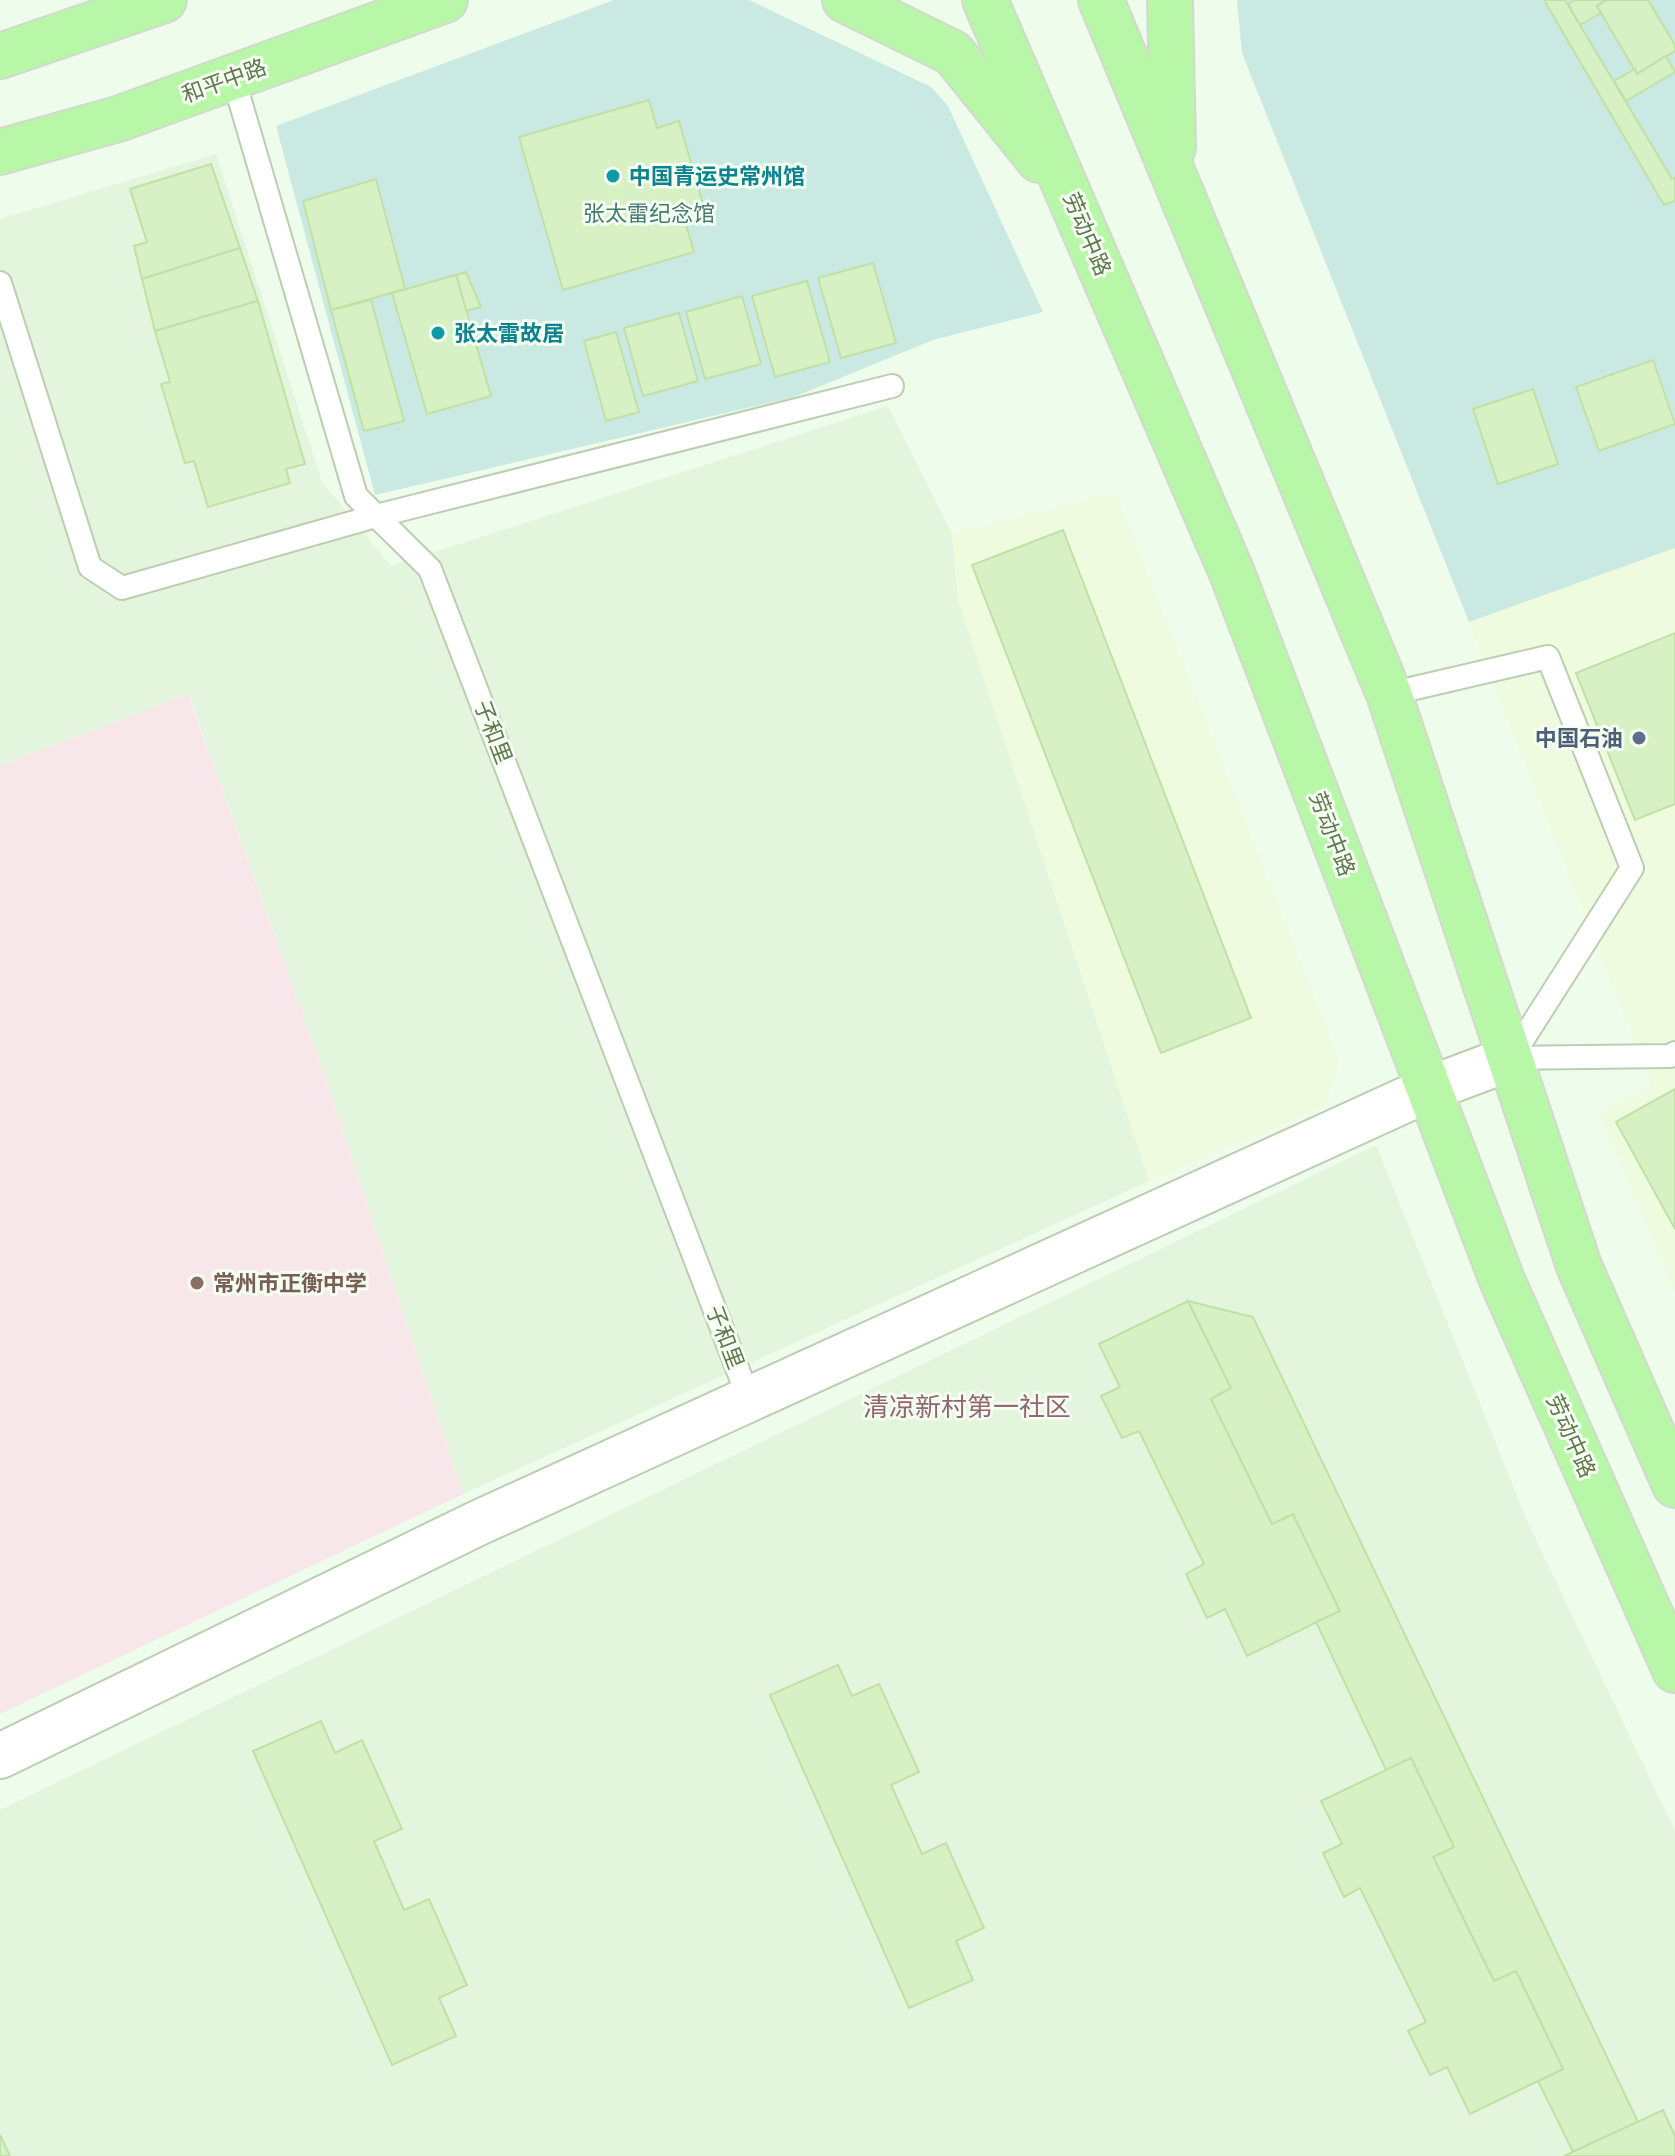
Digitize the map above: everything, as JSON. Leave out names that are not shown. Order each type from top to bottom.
[{"type":"main road","points":[[0,56],[164,0]]},
{"type":"main road","name":"和平中路","points":[[0,152],[118,119],[445,0]]},
{"type":"main road","points":[[845,0],[953,53],[1073,201]]},
{"type":"main road","name":"劳动中路","points":[[985,0],[1232,573],[1502,1280],[1675,1670]]},
{"type":"main road","points":[[1101,0],[1389,694],[1579,1266],[1675,1485]]},
{"type":"main road","points":[[1170,0],[1173,174]]},
{"type":"street","points":[[0,1756],[478,1523],[1429,1089],[1511,1058]]},
{"type":"lane","name":"子和里","points":[[233,77],[356,496],[430,569],[749,1399]]},
{"type":"lane","points":[[0,283],[90,567],[122,588],[376,516],[892,386]]},
{"type":"lane","points":[[1389,694],[1548,657],[1632,868],[1511,1058]]},
{"type":"lane","points":[[1511,1058],[1670,1056],[1675,1053]]},
{"type":"shaded area","points":[[216,154],[322,482],[391,566],[888,406],[952,534],[958,600],[1149,1181],[463,1494],[324,1073],[189,694],[0,766],[0,219]]},
{"type":"shaded area","points":[[1116,493],[1340,1062],[1326,1105],[1149,1181],[958,600],[952,534]]},
{"type":"shaded area","points":[[1675,548],[1675,1291],[1599,1113],[1652,1085],[1469,622]]},
{"type":"shaded area","name":"常州市正衡中学","points":[[188,694],[324,1073],[463,1494],[0,1714],[0,766]]},
{"type":"shaded area","points":[[1376,1145],[1528,1523],[1675,1831],[1675,2156],[0,2156],[0,1810]]},
{"type":"green space","name":"张太雷纪念馆","points":[[614,0],[749,0],[931,87],[948,106],[1043,312],[933,340],[794,397],[375,495],[276,126]]},
{"type":"green space","points":[[1237,0],[1675,0],[1675,548],[1469,622],[1242,53]]},
{"type":"building","points":[[1544,0],[1565,0],[1672,179],[1675,178],[1675,201],[1664,205]]},
{"type":"building","points":[[1575,0],[1607,0],[1597,6],[1601,13],[1580,25],[1568,4]]},
{"type":"building","points":[[1607,0],[1648,0],[1675,45],[1675,51],[1637,74],[1597,6]]},
{"type":"building","points":[[1666,56],[1675,72],[1626,101],[1614,81],[1635,69],[1637,74]]},
{"type":"building","name":"中国青运史常州馆","points":[[649,100],[657,128],[679,121],[706,215],[685,221],[694,252],[563,290],[519,137]]},
{"type":"building","points":[[211,164],[240,248],[142,279],[134,246],[147,242],[130,189]]},
{"type":"building","points":[[376,179],[405,289],[331,310],[303,201]]},
{"type":"building","points":[[240,248],[258,301],[155,331],[142,279]]},
{"type":"building","points":[[873,263],[896,343],[841,358],[818,278]]},
{"type":"building","points":[[466,272],[481,307],[466,311],[456,275]]},
{"type":"building","name":"张太雷故居","points":[[456,275],[491,396],[427,414],[392,293]]},
{"type":"building","points":[[807,281],[830,362],[775,377],[752,296]]},
{"type":"building","points":[[742,296],[761,364],[705,379],[686,312]]},
{"type":"building","points":[[371,300],[404,421],[364,431],[331,310]]},
{"type":"building","points":[[258,301],[305,464],[286,469],[290,483],[208,507],[194,461],[185,463],[161,384],[170,382],[155,331]]},
{"type":"building","points":[[679,313],[698,381],[643,396],[624,328]]},
{"type":"building","points":[[616,332],[639,412],[606,421],[584,341]]},
{"type":"building","points":[[1653,360],[1675,424],[1599,451],[1576,387]]},
{"type":"building","points":[[1533,389],[1558,464],[1498,484],[1473,409]]},
{"type":"building","points":[[1063,530],[1251,1018],[1161,1053],[972,565]]},
{"type":"building","name":"中国石油","points":[[1675,633],[1675,804],[1635,820],[1576,673]]},
{"type":"building","points":[[1675,1089],[1675,1229],[1616,1122]]},
{"type":"building","points":[[1188,1301],[1231,1388],[1211,1399],[1272,1524],[1293,1514],[1340,1611],[1247,1656],[1225,1609],[1207,1618],[1186,1574],[1204,1564],[1139,1431],[1122,1438],[1101,1396],[1120,1387],[1099,1344]]},
{"type":"building","points":[[1188,1301],[1253,1317],[1638,2122],[1573,2152],[1538,2081],[1563,2069],[1516,1971],[1494,1981],[1433,1857],[1454,1847],[1411,1758],[1386,1770],[1316,1622],[1340,1611],[1293,1514],[1272,1524],[1211,1399],[1231,1388]]},
{"type":"building","points":[[838,1665],[852,1696],[879,1684],[919,1772],[891,1785],[922,1854],[946,1843],[984,1928],[956,1941],[973,1980],[909,2008],[770,1695]]},
{"type":"building","points":[[321,1721],[335,1753],[362,1740],[402,1829],[374,1841],[404,1910],[429,1899],[467,1985],[439,1998],[456,2036],[392,2065],[253,1751]]},
{"type":"building","points":[[1411,1758],[1454,1847],[1433,1857],[1494,1981],[1516,1971],[1563,2069],[1470,2114],[1447,2067],[1430,2075],[1408,2031],[1426,2022],[1360,1888],[1344,1897],[1323,1853],[1342,1844],[1321,1801]]},
{"type":"building","points":[[1663,2110],[1675,2136],[1675,2156],[1564,2156]]},
{"type":"building","points":[[0,2135],[10,2156],[0,2156]]},
{"type":"place","name":"中国青运史常州馆","points":[[613,176]]},
{"type":"place","name":"张太雷故居","points":[[438,333]]},
{"type":"place","name":"中国石油","points":[[1639,738]]},
{"type":"place","name":"常州市正衡中学","points":[[197,1283]]},
{"type":"district","name":"清凉新村第一社区","points":[[967,1407]]}]
